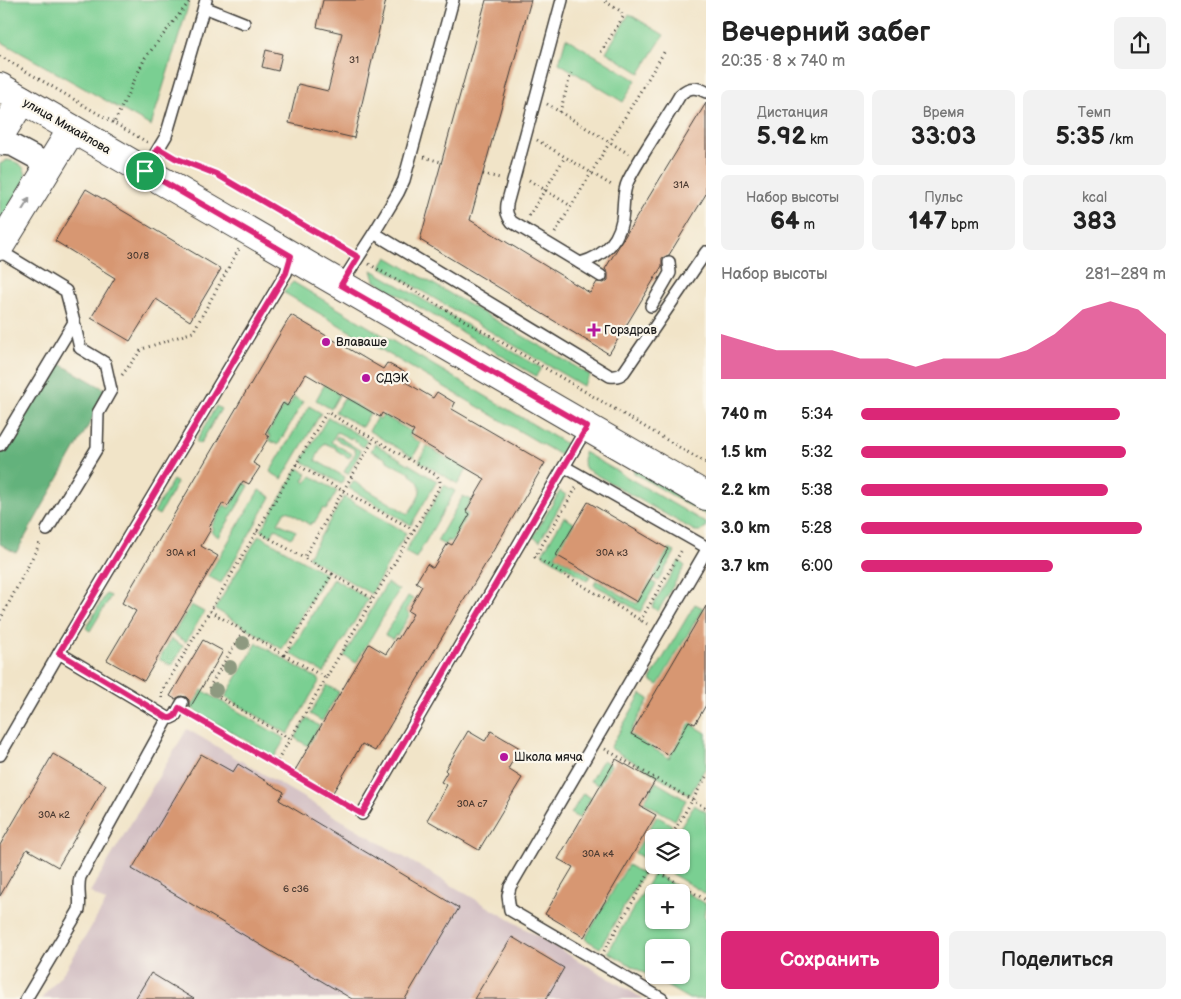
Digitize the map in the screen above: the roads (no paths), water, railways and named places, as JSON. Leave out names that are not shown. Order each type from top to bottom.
[{"type":"street","name":"улица Михайлова","points":[[11,93],[72,129],[152,160],[291,256],[706,496]]},
{"type":"street","points":[[0,135],[11,93]]},
{"type":"street","points":[[0,246],[72,129]]},
{"type":"street","points":[[0,144],[12,144],[38,159],[44,174]]},
{"type":"lane","points":[[341,285],[398,193],[404,180],[453,0]]},
{"type":"lane","points":[[562,0],[506,211],[512,222],[601,276]]},
{"type":"lane","points":[[152,160],[166,136],[205,3],[244,23]]},
{"type":"lane","points":[[580,264],[603,254],[615,240],[622,223],[624,193],[628,181],[685,90],[691,88],[706,92]]},
{"type":"lane","points":[[374,233],[610,376],[618,376],[624,372],[706,252]]},
{"type":"lane","points":[[0,251],[66,291],[80,348],[105,363],[111,390],[98,413],[97,448],[47,530]]},
{"type":"lane","points":[[1,752],[286,273],[291,256]]},
{"type":"lane","points":[[664,314],[646,303],[670,273],[669,262]]},
{"type":"lane","points":[[0,445],[74,322]]},
{"type":"lane","points":[[362,814],[587,427]]},
{"type":"lane","points":[[565,467],[706,549],[510,887],[508,896],[510,910],[662,999]]},
{"type":"lane","points":[[59,653],[168,718],[175,716],[180,706]]},
{"type":"lane","points":[[26,999],[79,910],[78,883],[80,877],[168,718]]},
{"type":"place","name":"Горздрав","points":[[594,330]]},
{"type":"place","name":"Влаваше","points":[[326,342]]},
{"type":"place","name":"СДЭК","points":[[366,378]]},
{"type":"place","name":"Школа мяча","points":[[504,757]]}]
